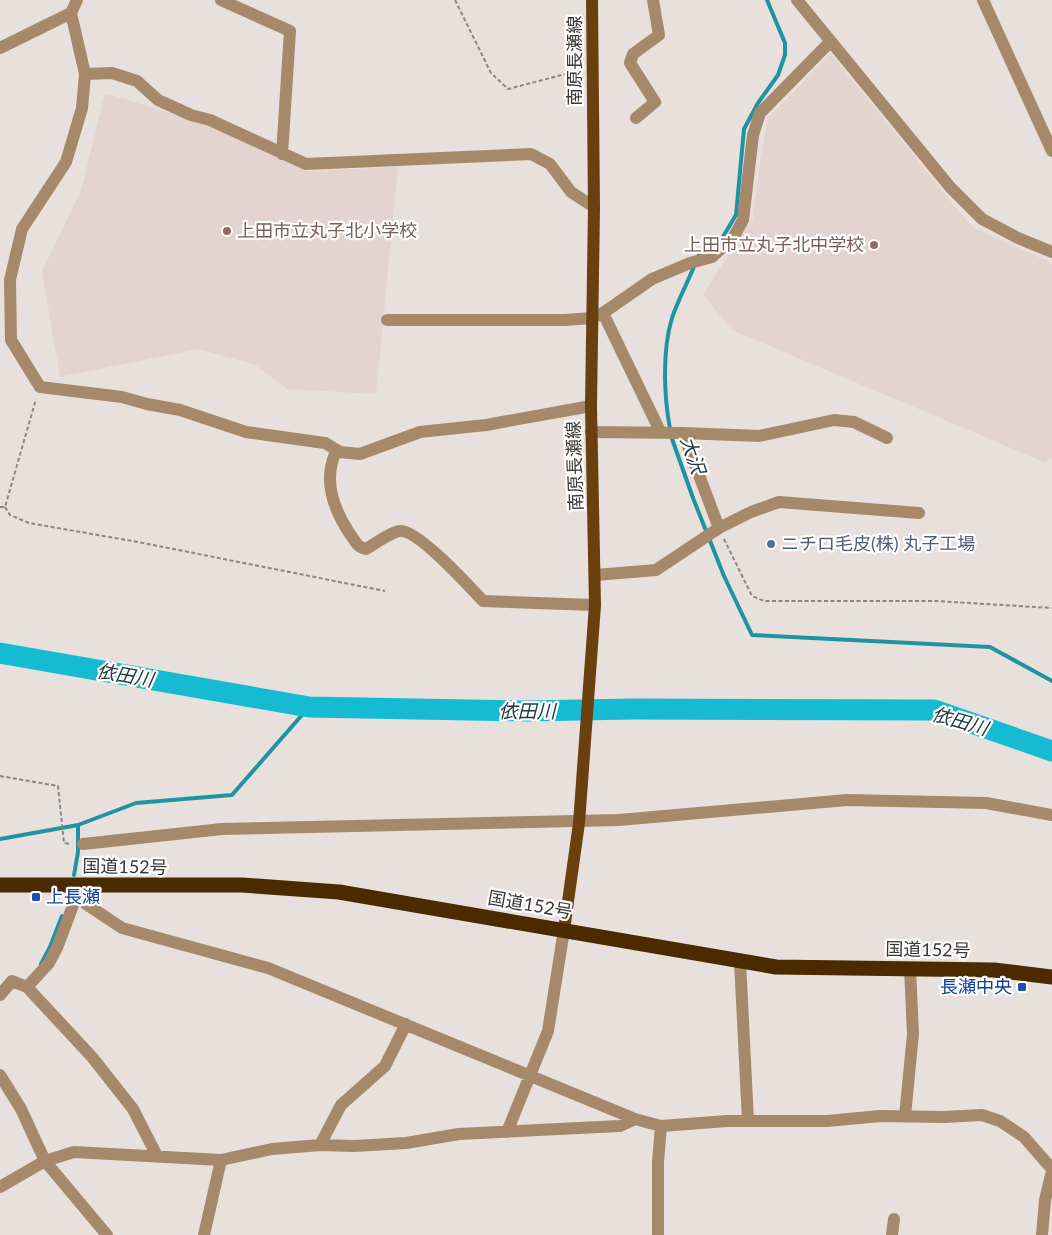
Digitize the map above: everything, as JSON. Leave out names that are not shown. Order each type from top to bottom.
[{"type":"highway","name":"国道152号","points":[[0,885],[78,892],[242,885],[339,892],[776,967],[994,970],[1052,977]]},
{"type":"main road","name":"南原長瀬線","points":[[564,930],[578,822],[596,575],[591,432],[591,406],[598,316],[594,206],[592,0]]},
{"type":"street","points":[[77,0],[71,13],[85,74],[82,108],[66,162],[22,229],[10,280],[11,340],[40,388],[122,397],[180,410],[246,432],[325,443],[340,452],[360,454],[420,432],[486,425],[591,406]]},
{"type":"street","points":[[221,0],[290,30],[282,154]]},
{"type":"street","points":[[636,118],[655,102],[630,63],[633,54],[659,35],[653,0]]},
{"type":"street","points":[[798,0],[830,42],[950,187],[982,219],[1018,238],[1052,252]]},
{"type":"street","points":[[983,0],[1052,150]]},
{"type":"street","points":[[0,48],[71,13]]},
{"type":"street","points":[[387,320],[565,320],[598,316],[652,279],[712,256],[733,238],[743,220],[754,135],[760,113],[830,42]]},
{"type":"street","points":[[85,74],[112,73],[137,82],[158,100],[191,115],[210,120],[306,164],[531,154],[550,164],[571,192],[594,206]]},
{"type":"street","points":[[598,316],[660,431]]},
{"type":"street","points":[[591,432],[660,431],[759,436],[834,420],[854,422],[887,438]]},
{"type":"street","points":[[682,433],[719,528]]},
{"type":"street","points":[[340,452],[335,454],[330,464],[329,480],[336,513],[359,547],[366,549],[400,531],[409,532],[440,557],[483,600],[595,606]]},
{"type":"street","points":[[596,575],[656,570],[719,528],[751,512],[779,502],[919,513]]},
{"type":"street","points":[[78,844],[222,829],[578,822],[847,800],[986,803],[1052,815]]},
{"type":"street","points":[[27,987],[49,963],[78,892],[122,928],[268,968],[635,1119],[661,1126],[748,1121],[827,1121],[880,1116],[982,1115],[1000,1121],[1024,1137],[1052,1170],[1045,1200],[1042,1235]]},
{"type":"street","points":[[507,1132],[548,1031],[564,930]]},
{"type":"street","points":[[740,961],[748,1121]]},
{"type":"street","points":[[905,1116],[913,1034],[910,968]]},
{"type":"street","points":[[0,995],[6,979],[27,987],[92,1057],[133,1108],[157,1156]]},
{"type":"street","points":[[320,1145],[341,1105],[385,1066],[406,1024]]},
{"type":"street","points":[[0,1076],[21,1109],[45,1161],[107,1235]]},
{"type":"street","points":[[0,1187],[45,1161],[74,1152],[221,1160],[272,1149],[320,1145],[354,1146],[406,1143],[459,1134],[620,1126],[635,1119]]},
{"type":"street","points":[[658,1235],[658,1162],[661,1126]]},
{"type":"street","points":[[204,1235],[221,1160]]},
{"type":"street","points":[[892,1235],[894,1219]]},
{"type":"path","points":[[455,0],[491,74],[508,89],[592,68]]},
{"type":"path","points":[[40,388],[5,507],[10,515],[29,523],[148,543],[385,591]]},
{"type":"path","points":[[0,507],[5,507]]},
{"type":"path","points":[[719,528],[752,596],[764,601],[936,601],[1052,608]]},
{"type":"path","points":[[0,776],[58,786],[64,843],[78,844]]},
{"type":"shaded area","name":"上田市立丸子北中学校","points":[[830,53],[972,227],[1052,263],[1052,458],[1044,462],[732,330],[703,294],[753,218],[760,159],[768,118]]},
{"type":"shaded area","name":"上田市立丸子北小学校","points":[[105,93],[206,124],[306,171],[398,167],[376,394],[287,389],[255,365],[199,349],[60,377],[42,271],[81,191]]},
{"type":"waterway","name":"大沢","points":[[698,258],[700,251],[721,240],[736,215],[744,129],[758,103],[778,75],[785,55],[785,43],[767,0]]},
{"type":"waterway","name":"大沢","points":[[670,429],[665,388],[665,359],[669,331],[677,304],[695,264]]},
{"type":"waterway","name":"大沢","points":[[671,436],[724,576],[752,635],[990,647],[1052,681]]},
{"type":"waterway","name":"依田川","points":[[0,653],[309,707],[526,711],[633,709],[934,710],[1052,751]]},
{"type":"waterway","points":[[0,839],[78,825],[136,803],[232,795],[309,707]]},
{"type":"waterway","points":[[74,875],[78,852],[78,825]]},
{"type":"waterway","points":[[41,964],[62,916]]},
{"type":"place","name":"上田市立丸子北小学校","points":[[227,231]]},
{"type":"place","name":"上田市立丸子北中学校","points":[[874,245]]},
{"type":"place","name":"ニチロ毛皮(株) 丸子工場","points":[[771,544]]},
{"type":"place","name":"上長瀬","points":[[36,897]]},
{"type":"place","name":"長瀬中央","points":[[1022,987]]}]
